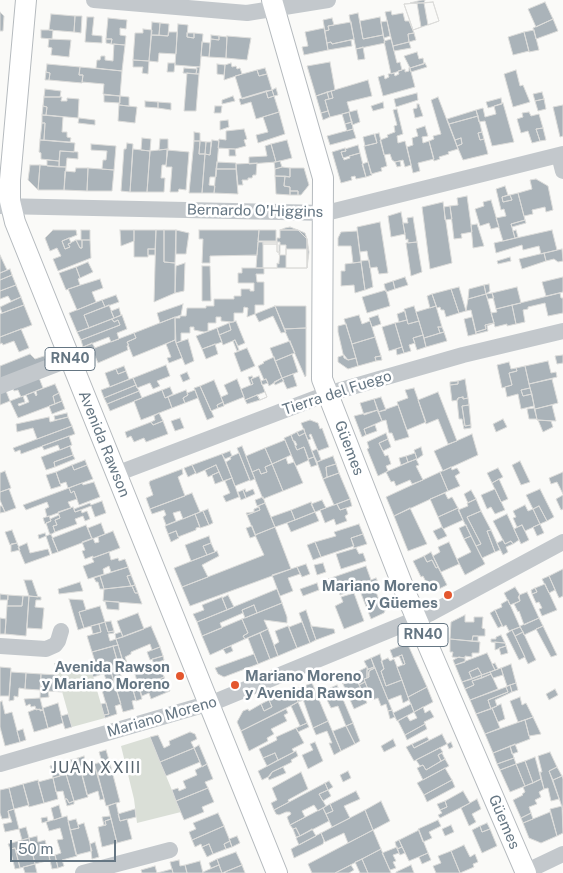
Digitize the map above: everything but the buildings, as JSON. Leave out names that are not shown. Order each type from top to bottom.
[{"type":"main road","name":"Avenida Rawson","points":[[26,0],[6,207],[15,222],[277,873]]},
{"type":"main road","name":"Güemes","points":[[273,4],[323,178],[322,379],[417,619],[525,873]]},
{"type":"street","points":[[94,0],[247,13],[273,4],[328,0]]},
{"type":"street","name":"Bernardo O'Higgins","points":[[6,207],[323,213],[562,160]]},
{"type":"street","name":"Tierra del Fuego","points":[[116,474],[327,394],[463,355],[563,331]]},
{"type":"street","points":[[0,386],[70,359]]},
{"type":"street","name":"Mariano Moreno","points":[[0,764],[209,704],[437,610],[563,542]]},
{"type":"street","points":[[0,646],[46,649],[55,645],[61,631]]},
{"type":"street","points":[[83,873],[170,850]]},
{"type":"street","points":[[525,873],[563,854]]},
{"type":"shaded area","points":[[54,663],[90,666],[105,718],[72,727]]},
{"type":"shaded area","points":[[150,737],[181,812],[137,823],[134,799],[121,746]]},
{"type":"place","name":"Mariano Moreno y Güemes","points":[[448,595]]},
{"type":"place","name":"Avenida Rawson y Mariano Moreno","points":[[180,676]]},
{"type":"place","name":"Mariano Moreno y Avenida Rawson","points":[[235,685]]},
{"type":"district","name":"JUAN XXIII","points":[[96,768]]}]
